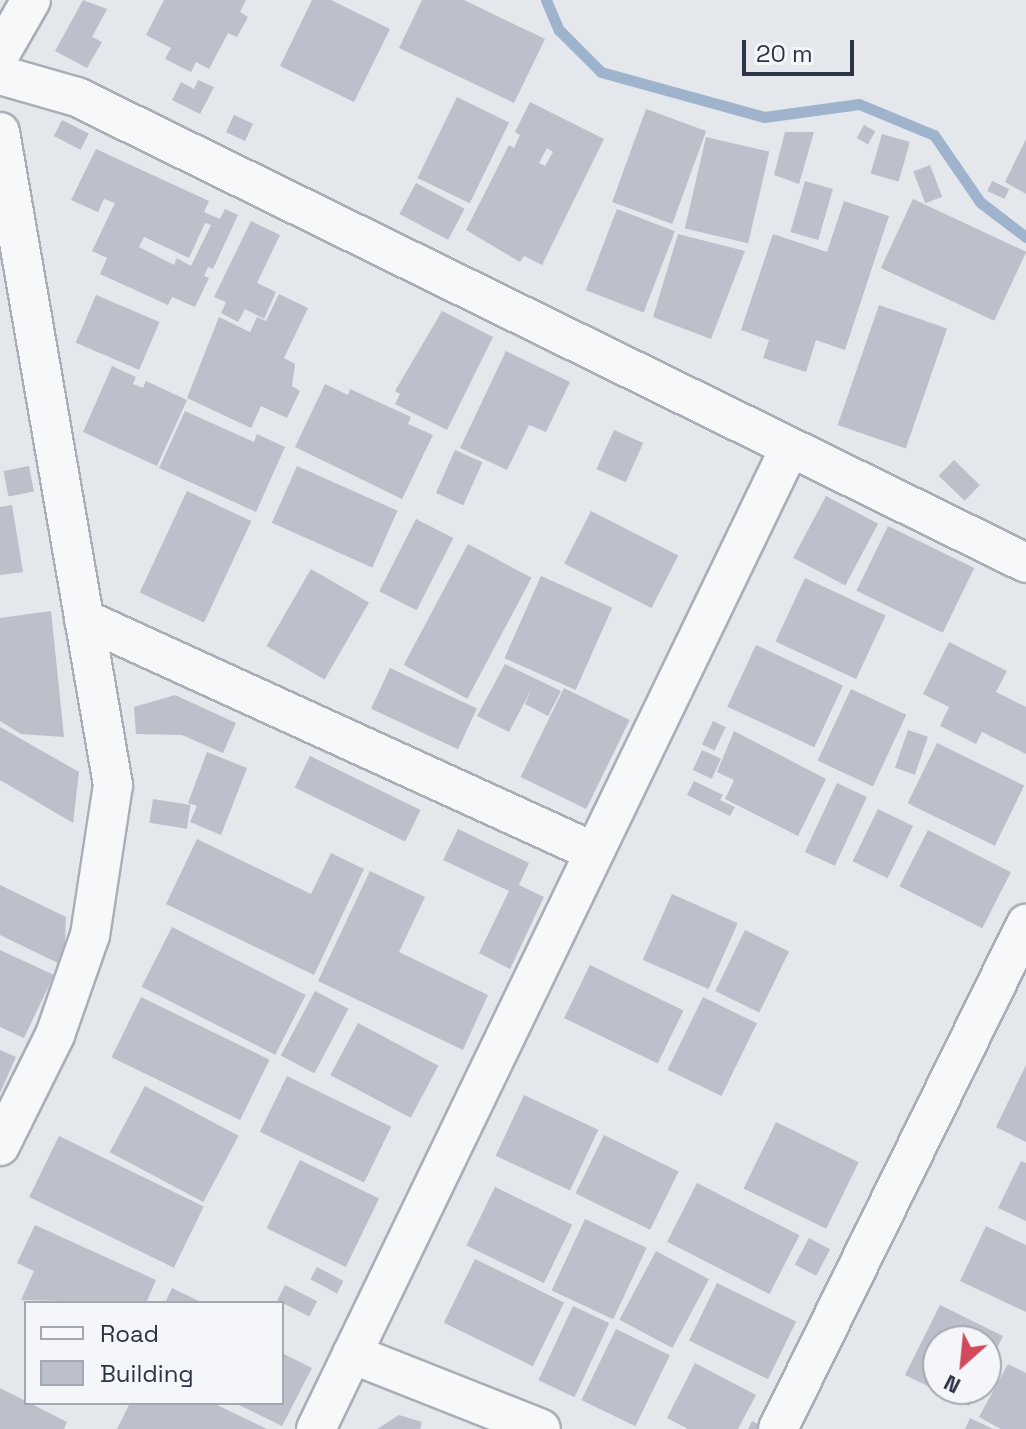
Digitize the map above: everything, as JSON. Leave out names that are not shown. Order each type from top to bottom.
[{"type":"street","points":[[0,54],[31,0]]},
{"type":"street","points":[[0,75],[77,97],[1026,563]]},
{"type":"street","points":[[0,132],[113,785],[90,935],[55,1035],[0,1146]]},
{"type":"street","points":[[316,1429],[790,447]]},
{"type":"street","points":[[84,619],[594,852]]},
{"type":"street","points":[[778,1429],[1026,924]]},
{"type":"street","points":[[352,1354],[541,1429]]},
{"type":"building","points":[[83,0],[107,9],[92,37],[102,42],[87,68],[55,51]]},
{"type":"building","points":[[164,0],[246,0],[240,12],[248,17],[237,37],[228,33],[209,69],[196,62],[191,72],[165,59],[171,48],[146,35]]},
{"type":"building","points":[[312,0],[331,0],[390,29],[354,102],[280,66]]},
{"type":"building","points":[[422,0],[464,0],[545,39],[514,103],[399,48]]},
{"type":"building","points":[[198,80],[214,87],[200,114],[172,100],[181,82],[194,89]]},
{"type":"building","points":[[457,97],[509,122],[470,203],[418,178]]},
{"type":"building","points":[[530,102],[604,139],[542,265],[524,256],[520,262],[466,230],[509,145],[514,148],[520,135],[515,132]],"holes":[[[547,148],[553,152],[545,166],[539,163]]]},
{"type":"building","points":[[646,109],[706,131],[672,224],[612,202]]},
{"type":"building","points":[[234,115],[253,124],[245,141],[226,132]]},
{"type":"building","points":[[62,120],[89,134],[81,150],[54,136]]},
{"type":"building","points":[[864,125],[875,131],[868,144],[857,138]]},
{"type":"building","points":[[785,132],[814,132],[799,184],[774,175]]},
{"type":"building","points":[[882,134],[910,142],[899,181],[871,173]]},
{"type":"building","points":[[706,137],[769,152],[748,243],[685,229]]},
{"type":"building","points":[[1026,139],[1026,194],[1005,182]]},
{"type":"building","points":[[96,149],[209,201],[204,212],[220,219],[225,209],[238,215],[213,269],[208,267],[204,276],[209,278],[195,307],[172,297],[168,305],[100,274],[107,258],[92,251],[115,203],[104,199],[98,212],[71,200]],"holes":[[[205,223],[211,225],[191,266],[177,258],[174,265],[139,247],[144,237],[189,258]]]},
{"type":"building","points":[[930,165],[942,197],[925,203],[913,171]]},
{"type":"building","points":[[805,181],[833,189],[818,240],[790,232]]},
{"type":"building","points":[[992,181],[1009,189],[1005,199],[987,191]]},
{"type":"building","points":[[416,183],[465,209],[448,240],[400,214]]},
{"type":"building","points":[[913,199],[1026,252],[994,321],[881,268]]},
{"type":"building","points":[[844,201],[889,216],[845,350],[816,340],[806,372],[763,358],[769,340],[741,330],[773,234],[827,252]]},
{"type":"building","points":[[617,209],[675,231],[644,312],[586,290]]},
{"type":"building","points":[[251,221],[280,235],[257,283],[276,292],[264,319],[245,309],[238,322],[221,313],[226,302],[214,297]]},
{"type":"building","points":[[678,234],[745,251],[711,339],[653,317]]},
{"type":"building","points":[[279,294],[308,308],[284,358],[295,364],[292,386],[300,391],[287,418],[261,406],[251,428],[187,398],[219,317],[250,332],[257,317],[266,321]]},
{"type":"building","points":[[96,295],[160,322],[139,370],[76,343]]},
{"type":"building","points":[[879,305],[947,328],[906,449],[838,425]]},
{"type":"building","points":[[442,311],[493,337],[447,430],[395,404],[400,394],[395,391]]},
{"type":"building","points":[[506,351],[570,382],[546,432],[529,425],[507,470],[460,448]]},
{"type":"building","points":[[112,366],[136,377],[133,384],[143,388],[146,381],[187,400],[157,466],[83,432]]},
{"type":"building","points":[[325,384],[348,395],[350,389],[411,417],[408,424],[433,435],[402,499],[295,447]]},
{"type":"building","points":[[185,411],[254,442],[257,434],[285,447],[256,512],[159,468]]},
{"type":"building","points":[[614,430],[643,443],[626,482],[597,469]]},
{"type":"building","points":[[455,450],[482,462],[463,505],[436,493]]},
{"type":"building","points":[[954,460],[980,485],[965,501],[939,476]]},
{"type":"building","points":[[29,466],[34,492],[8,496],[3,471]]},
{"type":"building","points":[[297,466],[397,511],[372,567],[272,523]]},
{"type":"building","points":[[187,491],[251,521],[204,623],[140,593]]},
{"type":"building","points":[[826,496],[878,524],[845,586],[793,558]]},
{"type":"building","points":[[12,505],[23,572],[0,575],[0,507]]},
{"type":"building","points":[[591,511],[678,555],[652,608],[564,564]]},
{"type":"building","points":[[416,519],[453,538],[417,610],[379,591]]},
{"type":"building","points":[[888,526],[974,568],[943,633],[856,591]]},
{"type":"building","points":[[468,544],[532,578],[467,699],[404,665]]},
{"type":"building","points":[[311,569],[369,602],[325,680],[266,646]]},
{"type":"building","points":[[541,576],[612,608],[576,690],[504,658]]},
{"type":"building","points":[[805,578],[886,616],[856,679],[775,641]]},
{"type":"building","points":[[51,611],[64,737],[21,734],[0,721],[0,618]]},
{"type":"building","points":[[949,642],[1007,671],[996,692],[1026,707],[1026,754],[982,732],[976,744],[940,726],[949,707],[923,694]]},
{"type":"building","points":[[756,645],[843,686],[814,747],[727,707]]},
{"type":"building","points":[[505,664],[561,691],[548,716],[525,704],[532,688],[509,732],[477,716]]},
{"type":"building","points":[[390,668],[477,709],[458,749],[371,709]]},
{"type":"building","points":[[564,688],[630,720],[586,809],[521,777]]},
{"type":"building","points":[[851,689],[906,715],[873,786],[818,761]]},
{"type":"building","points":[[175,695],[236,723],[223,753],[182,735],[136,734],[134,707]]},
{"type":"building","points":[[713,721],[726,727],[715,750],[702,745]]},
{"type":"building","points":[[0,727],[79,772],[73,823],[0,780]]},
{"type":"building","points":[[908,730],[928,737],[915,775],[895,768]]},
{"type":"building","points":[[734,731],[826,779],[798,836],[725,799],[734,780],[717,772]]},
{"type":"building","points":[[937,743],[1024,786],[995,846],[908,803]]},
{"type":"building","points":[[702,750],[721,759],[712,779],[693,770]]},
{"type":"building","points":[[207,752],[247,768],[221,835],[190,822],[197,806],[188,803]]},
{"type":"building","points":[[310,756],[421,810],[405,841],[295,787]]},
{"type":"building","points":[[694,781],[723,795],[720,800],[735,807],[730,816],[687,795]]},
{"type":"building","points":[[837,783],[867,797],[835,866],[805,852]]},
{"type":"building","points":[[153,799],[191,805],[187,829],[149,823]]},
{"type":"building","points":[[878,809],[913,826],[888,878],[853,861]]},
{"type":"building","points":[[458,829],[529,863],[519,885],[544,897],[510,969],[479,953],[509,891],[443,860]]},
{"type":"building","points":[[928,830],[1011,872],[982,928],[899,886]]},
{"type":"building","points":[[197,839],[311,894],[331,853],[364,869],[314,975],[166,904]]},
{"type":"building","points":[[370,871],[425,897],[399,952],[488,995],[463,1050],[318,981]]},
{"type":"building","points":[[0,885],[66,917],[64,966],[0,935]]},
{"type":"building","points":[[672,894],[738,923],[708,989],[643,960]]},
{"type":"building","points":[[172,927],[306,995],[275,1055],[142,987]]},
{"type":"building","points":[[745,930],[789,951],[759,1013],[715,991]]},
{"type":"building","points":[[0,950],[54,975],[24,1038],[0,1027]]},
{"type":"building","points":[[590,965],[683,1011],[658,1064],[564,1018]]},
{"type":"building","points":[[315,991],[349,1009],[314,1073],[281,1055]]},
{"type":"building","points":[[141,997],[270,1060],[240,1120],[112,1057]]},
{"type":"building","points":[[703,997],[757,1023],[721,1096],[667,1070]]},
{"type":"building","points":[[358,1023],[438,1066],[411,1118],[330,1075]]},
{"type":"building","points":[[0,1050],[16,1057],[0,1093]]},
{"type":"building","points":[[1026,1065],[1026,1142],[996,1127]]},
{"type":"building","points":[[287,1076],[391,1127],[364,1183],[260,1132]]},
{"type":"building","points":[[145,1086],[239,1136],[203,1202],[110,1152]]},
{"type":"building","points":[[524,1095],[598,1130],[570,1190],[496,1156]]},
{"type":"building","points":[[776,1122],[859,1162],[826,1229],[744,1189]]},
{"type":"building","points":[[604,1135],[679,1171],[650,1230],[576,1193]]},
{"type":"building","points":[[59,1136],[204,1207],[174,1268],[29,1197]]},
{"type":"building","points":[[300,1160],[379,1199],[346,1267],[267,1228]]},
{"type":"building","points":[[1021,1161],[1026,1163],[1026,1221],[998,1208]]},
{"type":"building","points":[[697,1183],[799,1235],[770,1294],[667,1242]]},
{"type":"building","points":[[495,1187],[572,1225],[544,1283],[467,1245]]},
{"type":"building","points":[[585,1219],[647,1248],[613,1319],[552,1291]]},
{"type":"building","points":[[35,1225],[156,1280],[147,1301],[21,1300],[34,1271],[17,1263]]},
{"type":"building","points":[[986,1226],[1026,1245],[1026,1312],[960,1281]]},
{"type":"building","points":[[809,1238],[830,1249],[816,1276],[795,1264]]},
{"type":"building","points":[[656,1251],[709,1279],[672,1348],[619,1320]]},
{"type":"building","points":[[475,1259],[564,1302],[533,1366],[444,1323]]},
{"type":"building","points":[[317,1267],[343,1281],[337,1293],[310,1279]]},
{"type":"building","points":[[717,1283],[796,1322],[768,1379],[689,1341]]},
{"type":"building","points":[[285,1285],[317,1301],[309,1316],[279,1301]]},
{"type":"building","points":[[172,1288],[199,1301],[166,1301]]},
{"type":"building","points":[[940,1305],[981,1325],[930,1325]]},
{"type":"building","points":[[573,1306],[609,1323],[575,1397],[538,1380]]},
{"type":"building","points":[[616,1329],[670,1355],[635,1426],[581,1400]]},
{"type":"building","points":[[922,1341],[922,1383],[905,1375]]},
{"type":"building","points":[[284,1354],[312,1368],[282,1426],[239,1405],[284,1405]]},
{"type":"building","points":[[695,1363],[756,1395],[738,1429],[688,1429],[667,1418]]},
{"type":"building","points":[[1008,1364],[1026,1373],[1026,1429],[1001,1429],[979,1417],[986,1405],[1002,1405],[1002,1375]]},
{"type":"building","points":[[0,1388],[24,1400],[24,1405],[34,1405],[67,1422],[64,1429],[0,1429]]},
{"type":"building","points":[[129,1405],[217,1405],[267,1429],[117,1429]]},
{"type":"building","points":[[399,1415],[422,1422],[420,1429],[377,1429]]},
{"type":"building","points":[[970,1418],[993,1429],[965,1429]]},
{"type":"building","points":[[752,1421],[767,1429],[748,1429]]},
{"type":"waterway","points":[[546,0],[559,30],[601,72],[764,117],[859,104],[934,135],[980,202],[1026,237]]}]
